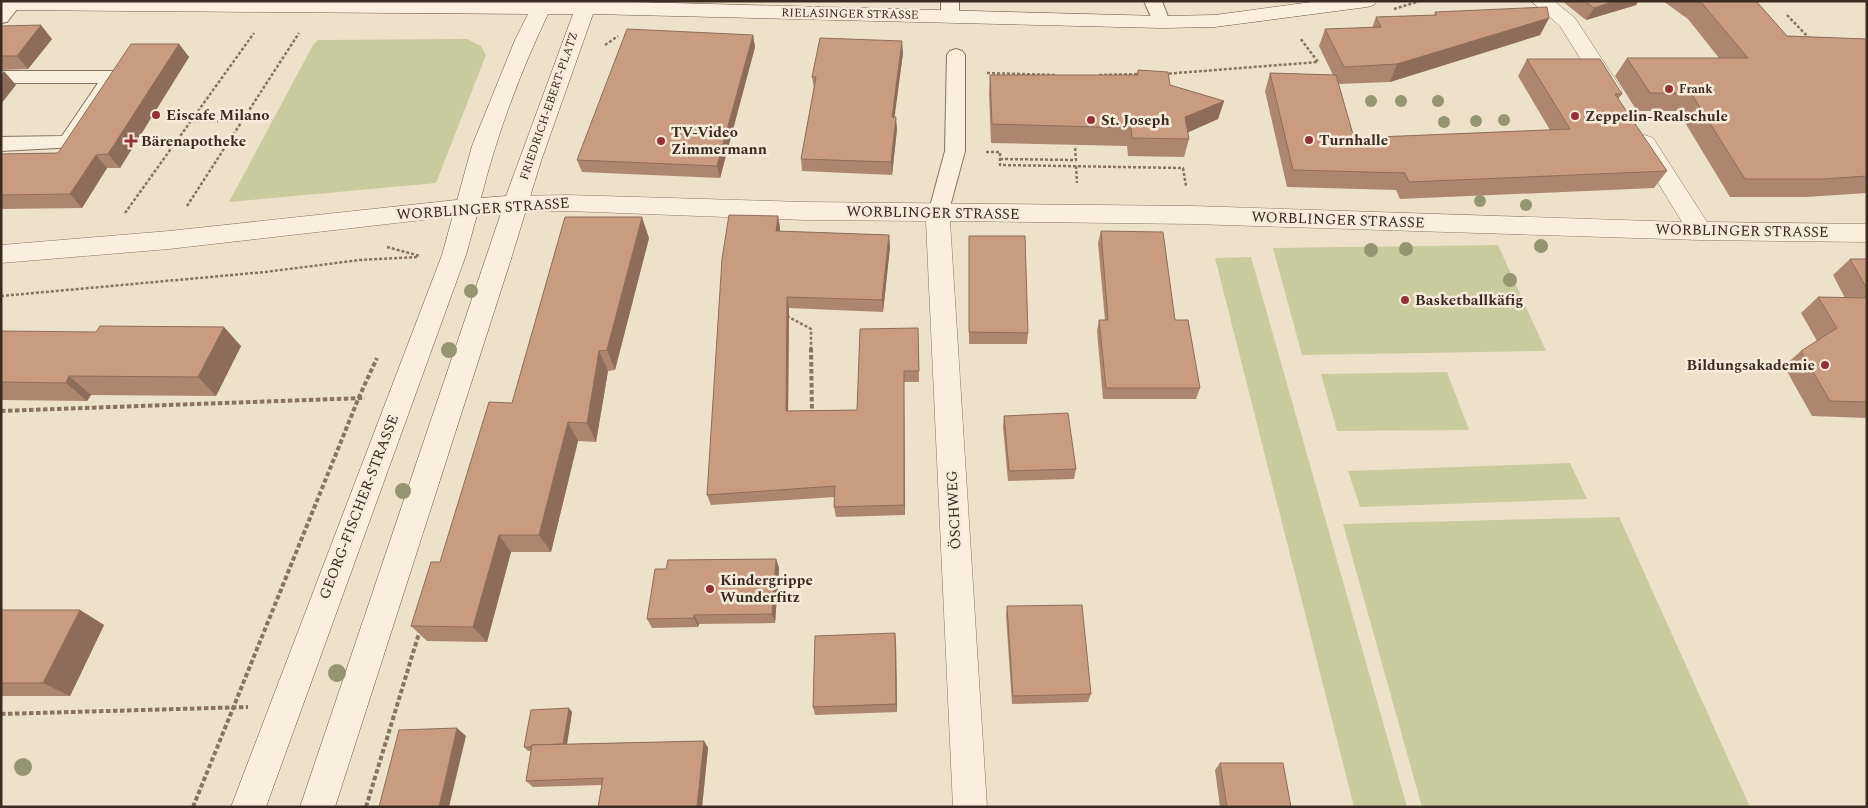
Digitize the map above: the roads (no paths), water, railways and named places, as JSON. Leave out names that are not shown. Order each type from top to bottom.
[{"type":"main road","points":[[1541,1],[1568,22],[1700,231]]},
{"type":"main road","name":"RIELASINGER STRASSE","points":[[5,8],[228,3],[273,6],[587,4],[950,9],[1161,22],[1215,21],[1365,2]]},
{"type":"main road","points":[[455,208],[483,146],[525,40],[543,4]]},
{"type":"main road","name":"FRIEDRICH-EBERT-PLATZ","points":[[515,204],[570,42],[587,4]]},
{"type":"main road","name":"WORBLINGER STRASSE","points":[[1,254],[170,240],[455,208],[567,202],[938,214],[1193,215],[1700,231],[1867,234]]},
{"type":"main road","points":[[317,807],[499,258],[515,204]]},
{"type":"main road","name":"GEORG-FISCHER-STRASSE","points":[[248,807],[454,255],[455,208]]},
{"type":"main road","name":"ÖSCHWEG","points":[[938,214],[970,807]]},
{"type":"lane","points":[[1153,1],[1161,22]]},
{"type":"lane","points":[[938,214],[955,151],[956,64]]},
{"type":"lane","points":[[1,78],[112,77],[68,142],[1,144]]},
{"type":"place","name":"Frank","points":[[1669,89]]},
{"type":"place","name":"Eiscafe Milano","points":[[156,115]]},
{"type":"place","name":"Zeppelin-Realschule","points":[[1575,116]]},
{"type":"place","name":"St. Joseph","points":[[1091,120]]},
{"type":"place","name":"Turnhalle","points":[[1309,140]]},
{"type":"place","name":"Bärenapotheke","points":[[131,141]]},
{"type":"place","name":"TV-Video Zimmermann","points":[[661,141]]},
{"type":"place","name":"Basketballkäfig","points":[[1405,300]]},
{"type":"place","name":"Bildungsakademie","points":[[1825,365]]},
{"type":"place","name":"Kindergrippe Wunderfitz","points":[[710,589]]}]
